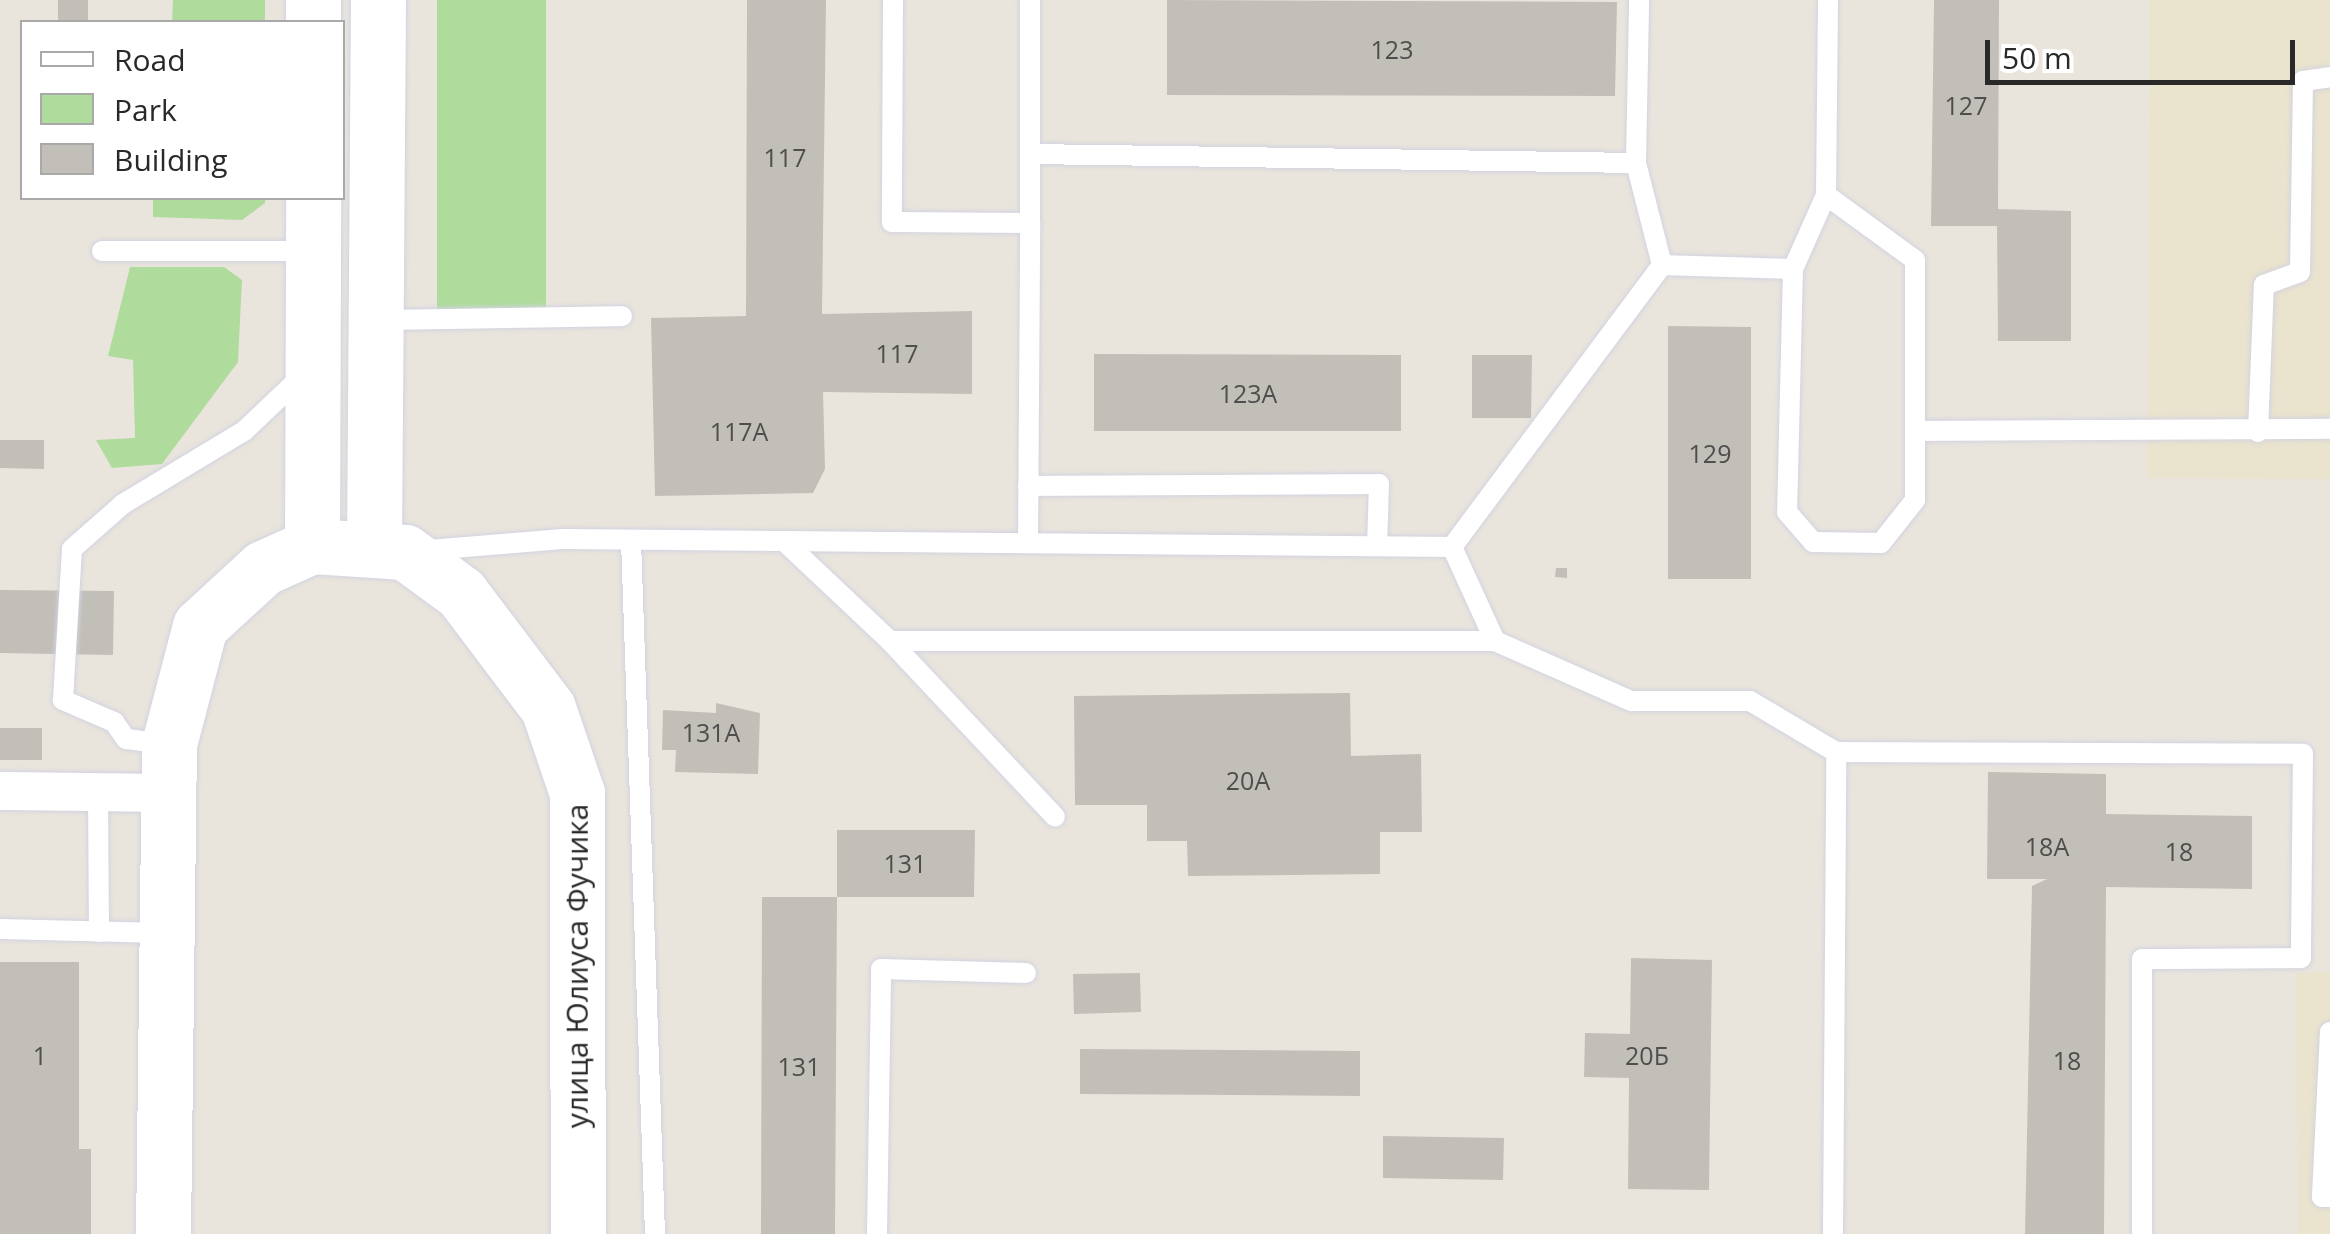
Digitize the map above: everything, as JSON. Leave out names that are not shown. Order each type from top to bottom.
[{"type":"main road","points":[[163,1234],[169,769],[200,626],[263,568],[312,546],[390,549],[376,320],[378,0]]},
{"type":"main road","points":[[312,546],[313,200]]},
{"type":"main road","name":"улица Юлиуса Фучика","points":[[390,549],[461,592],[548,708],[578,793],[578,1234]]},
{"type":"street","points":[[0,791],[98,792],[169,769]]},
{"type":"lane","points":[[893,0],[892,222],[1030,223]]},
{"type":"lane","points":[[1028,543],[1030,0]]},
{"type":"lane","points":[[1639,0],[1636,163],[1662,264]]},
{"type":"lane","points":[[1826,195],[1914,260],[1915,500],[1882,543],[1813,542],[1787,512],[1793,270],[1826,195],[1828,0]]},
{"type":"lane","points":[[2258,432],[2264,285],[2300,272],[2302,81],[2330,77]]},
{"type":"lane","points":[[1030,154],[1636,163]]},
{"type":"lane","points":[[102,251],[313,252]]},
{"type":"lane","points":[[1662,264],[1793,270]]},
{"type":"lane","points":[[1452,547],[1662,264]]},
{"type":"lane","points":[[376,320],[622,316]]},
{"type":"lane","points":[[169,769],[126,739],[114,722],[64,700],[72,549],[123,504],[244,431],[312,366]]},
{"type":"lane","points":[[1915,431],[2330,429]]},
{"type":"lane","points":[[1028,486],[1379,484],[1377,546]]},
{"type":"lane","points":[[390,549],[632,540],[1452,547]]},
{"type":"lane","points":[[632,540],[655,1234]]},
{"type":"lane","points":[[784,541],[890,641],[1055,817]]},
{"type":"lane","points":[[1452,547],[1494,642]]},
{"type":"lane","points":[[890,641],[1494,642],[1631,702],[1750,701],[1836,752],[2303,754],[2301,958],[2142,959],[2142,1234]]},
{"type":"lane","points":[[1834,1234],[1836,752]]},
{"type":"lane","points":[[98,792],[99,932]]},
{"type":"lane","points":[[0,929],[169,933]]},
{"type":"lane","points":[[877,1234],[881,970],[1026,973]]},
{"type":"lane","points":[[2330,1032],[2322,1197],[2330,1197]]},
{"type":"shaded area","points":[[2150,0],[2330,0],[2330,479],[2147,478]]},
{"type":"shaded area","points":[[2330,972],[2330,1234],[2298,1234],[2296,973]]},
{"type":"green space","points":[[173,0],[265,0],[265,20],[172,20]]},
{"type":"green space","points":[[437,0],[546,0],[546,312],[437,312]]},
{"type":"green space","points":[[153,200],[265,200],[242,220],[153,217]]},
{"type":"green space","points":[[130,267],[224,267],[242,280],[238,362],[162,464],[112,468],[96,440],[135,438],[133,360],[108,356]]},
{"type":"building","points":[[58,0],[88,0],[88,20],[58,20]]},
{"type":"building","points":[[747,0],[826,0],[822,314],[972,311],[972,394],[823,392],[825,469],[813,493],[655,496],[651,318],[746,316]]},
{"type":"building","points":[[1167,0],[1617,2],[1615,96],[1167,95]]},
{"type":"building","points":[[1934,0],[1999,0],[1998,209],[2071,211],[2071,341],[1998,341],[1997,226],[1931,226]]},
{"type":"building","points":[[1668,326],[1751,327],[1751,579],[1668,579]]},
{"type":"building","points":[[1094,354],[1401,355],[1401,431],[1094,431]]},
{"type":"building","points":[[1472,355],[1532,355],[1531,418],[1472,418]]},
{"type":"building","points":[[0,440],[44,440],[44,469],[0,468]]},
{"type":"building","points":[[1556,568],[1567,568],[1567,578],[1555,577]]},
{"type":"building","points":[[0,590],[114,591],[113,655],[0,653]]},
{"type":"building","points":[[1350,693],[1351,756],[1421,754],[1422,832],[1380,832],[1380,874],[1188,876],[1187,841],[1147,841],[1147,805],[1075,805],[1074,696]]},
{"type":"building","points":[[716,703],[760,713],[758,774],[675,772],[676,750],[662,750],[663,710],[716,713]]},
{"type":"building","points":[[0,728],[42,728],[42,760],[0,760]]},
{"type":"building","points":[[1988,772],[2106,774],[2106,814],[2252,816],[2252,889],[2106,887],[2104,1234],[2025,1234],[2032,886],[2047,879],[1987,879]]},
{"type":"building","points":[[837,830],[975,830],[974,897],[837,897]]},
{"type":"building","points":[[762,897],[837,897],[835,1234],[761,1234]]},
{"type":"building","points":[[1631,958],[1712,960],[1709,1190],[1628,1189],[1629,1078],[1584,1077],[1585,1033],[1630,1034]]},
{"type":"building","points":[[0,962],[79,962],[79,1149],[91,1149],[91,1234],[0,1234]]},
{"type":"building","points":[[1140,973],[1141,1012],[1074,1014],[1073,974]]},
{"type":"building","points":[[1080,1049],[1360,1051],[1360,1096],[1080,1094]]},
{"type":"building","points":[[1383,1136],[1504,1138],[1503,1180],[1383,1178]]}]
